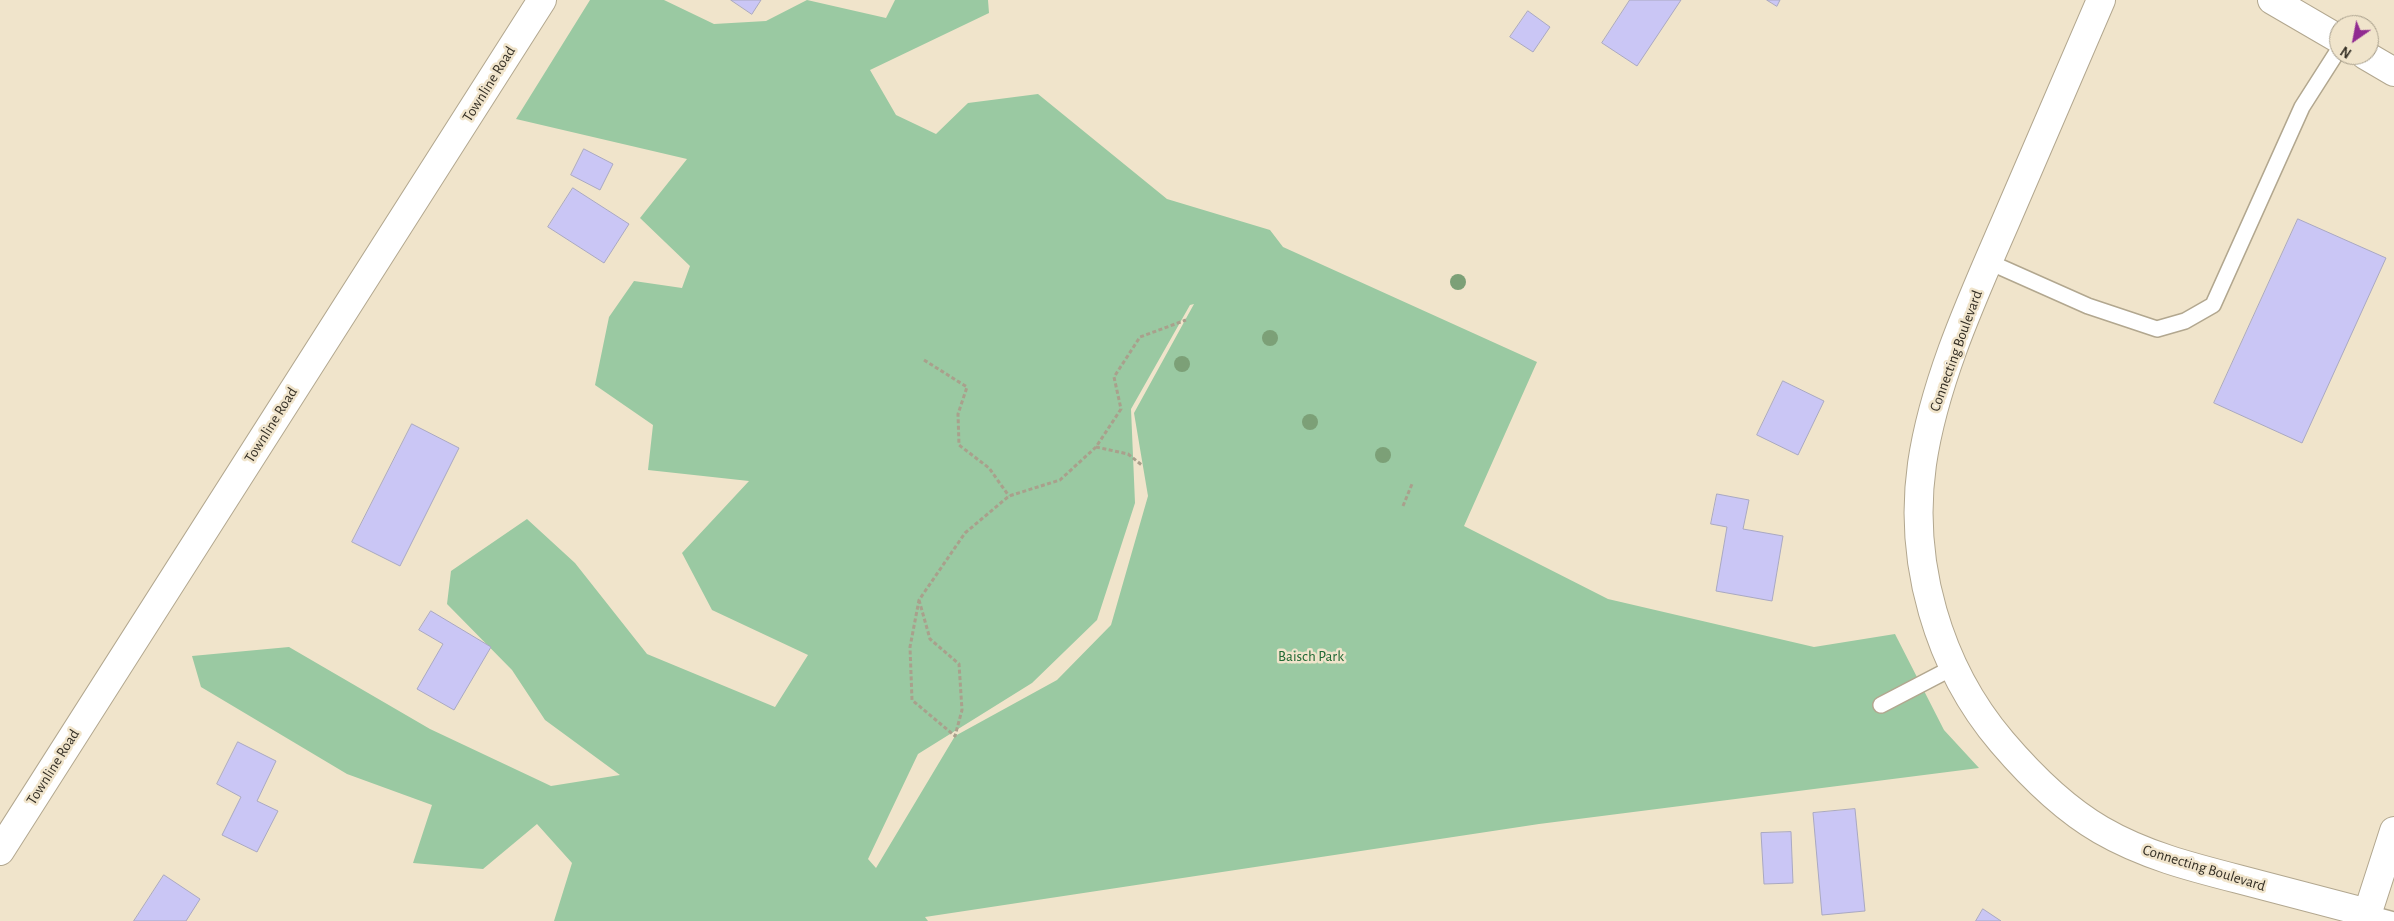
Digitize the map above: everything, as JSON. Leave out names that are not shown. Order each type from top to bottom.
[{"type":"street","name":"Townline Road","points":[[0,851],[542,0]]},
{"type":"street","name":"Connecting Boulevard","points":[[2101,0],[1989,262],[1943,378],[1929,428],[1919,496],[1920,534],[1926,581],[1934,617],[1952,668],[1968,697],[2015,758],[2041,784],[2073,811],[2101,830],[2131,846],[2182,864],[2367,917]]},
{"type":"street","points":[[2272,0],[2329,33]]},
{"type":"street","points":[[2379,63],[2394,72]]},
{"type":"street","points":[[2367,917],[2394,831]]},
{"type":"lane","points":[[1989,262],[2088,306],[2157,329],[2185,321],[2213,305],[2302,108],[2329,65]]},
{"type":"lane","points":[[1881,705],[1952,668]]},
{"type":"lane","points":[[2367,917],[2394,920]]},
{"type":"path","points":[[919,600],[930,639],[959,664],[962,710],[955,736],[912,700],[910,648],[919,600],[965,533],[1009,496],[1060,480],[1096,447],[1121,409],[1114,377],[1140,337],[1186,320]]},
{"type":"path","points":[[924,360],[967,387],[958,414],[959,445],[989,468],[1009,496]]},
{"type":"path","points":[[1096,447],[1128,454],[1143,466]]},
{"type":"path","points":[[1403,506],[1412,484]]},
{"type":"green space","name":"Baisch Park","points":[[590,0],[664,0],[714,24],[766,21],[807,0],[886,18],[895,0],[988,0],[989,13],[870,70],[896,115],[936,134],[968,103],[1038,94],[1167,199],[1270,230],[1283,247],[1537,362],[1464,526],[1608,599],[1814,647],[1895,634],[1944,730],[1979,768],[1539,824],[925,917],[928,921],[554,921],[572,863],[537,824],[483,869],[413,863],[432,805],[347,774],[201,687],[192,656],[289,647],[430,729],[551,786],[620,775],[545,720],[512,670],[447,604],[451,571],[527,519],[575,563],[647,654],[775,707],[808,655],[712,610],[682,553],[749,481],[648,470],[653,425],[595,385],[609,317],[634,281],[682,288],[690,266],[640,218],[687,159],[516,119]],"holes":[[[1194,304],[1134,413],[1148,496],[1111,625],[1057,680],[955,736],[876,868],[868,859],[918,754],[1032,683],[1097,620],[1135,503],[1131,409],[1190,305]]]},
{"type":"building","points":[[731,0],[761,0],[752,14]]},
{"type":"building","points":[[1630,0],[1681,0],[1637,66],[1602,43]]},
{"type":"building","points":[[1767,0],[1780,0],[1777,6]]},
{"type":"building","points":[[1528,11],[1550,27],[1533,52],[1510,37]]},
{"type":"building","points":[[584,149],[613,164],[600,190],[571,175]]},
{"type":"building","points":[[573,188],[629,224],[604,263],[548,227]]},
{"type":"building","points":[[2298,219],[2386,258],[2302,443],[2214,403]]},
{"type":"building","points":[[1783,381],[1824,401],[1798,455],[1757,435]]},
{"type":"building","points":[[412,424],[459,448],[400,566],[352,542]]},
{"type":"building","points":[[1717,494],[1749,500],[1743,529],[1783,536],[1772,601],[1716,591],[1727,527],[1711,524]]},
{"type":"building","points":[[431,611],[491,647],[454,710],[417,689],[443,644],[419,630]]},
{"type":"building","points":[[238,742],[276,761],[257,801],[278,811],[257,852],[222,835],[241,797],[217,784]]},
{"type":"building","points":[[1855,809],[1865,911],[1822,915],[1813,813]]},
{"type":"building","points":[[1791,832],[1793,883],[1764,884],[1761,833]]},
{"type":"building","points":[[164,875],[200,899],[186,921],[134,921]]},
{"type":"building","points":[[1983,909],[2001,921],[1976,921]]}]
